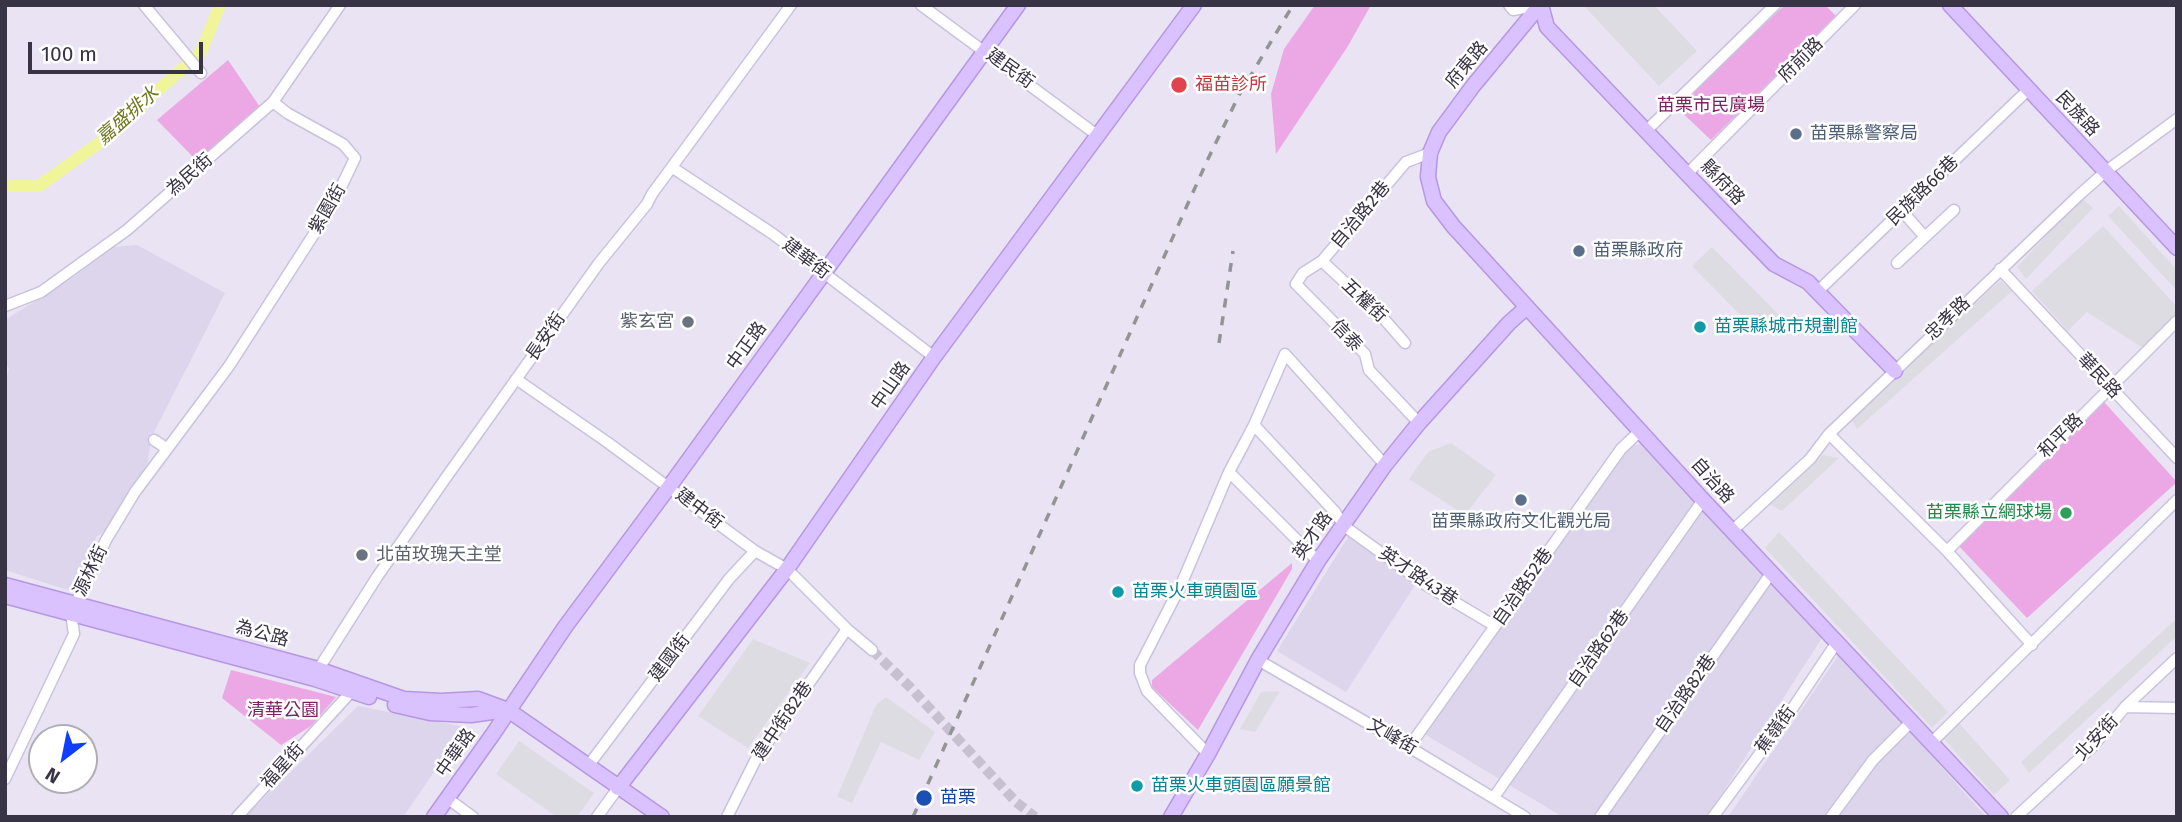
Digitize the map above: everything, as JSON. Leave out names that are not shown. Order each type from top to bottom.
[{"type":"street","points":[[144,5],[201,73]]},
{"type":"street","name":"為民街","points":[[5,306],[41,292],[127,230],[273,102],[340,5]]},
{"type":"street","name":"長安街","points":[[316,674],[377,576],[516,379],[791,5]]},
{"type":"street","name":"建民街","points":[[921,5],[1097,135]]},
{"type":"street","name":"中正路","points":[[508,709],[1018,5]]},
{"type":"street","name":"中山路","points":[[618,788],[787,569],[934,357],[1194,5]]},
{"type":"street","points":[[1509,5],[1513,10],[1540,5]]},
{"type":"street","name":"縣府路","points":[[1540,5],[1547,27],[1774,264],[1808,282],[1895,371]]},
{"type":"street","name":"府東路","points":[[1430,153],[1451,114],[1540,5]]},
{"type":"street","points":[[1646,131],[1776,5]]},
{"type":"street","name":"府前路","points":[[1687,174],[1855,5]]},
{"type":"street","name":"民族路","points":[[1950,5],[2177,248]]},
{"type":"street","name":"民族路66巷","points":[[1817,292],[2028,90]]},
{"type":"street","name":"紫園街","points":[[244,342],[332,206],[355,159],[343,145],[273,102]]},
{"type":"street","name":"忠孝路","points":[[1732,531],[1810,459],[1829,434],[2000,269],[2105,172],[2177,119]]},
{"type":"street","name":"自治路2巷","points":[[1296,284],[1303,273],[1322,261],[1406,162],[1430,153]]},
{"type":"street","name":"自治路","points":[[1430,153],[1427,177],[1434,201],[1452,226],[1703,500],[2001,817]]},
{"type":"street","name":"建華街","points":[[673,168],[773,234],[934,357]]},
{"type":"street","points":[[1897,263],[1954,210]]},
{"type":"street","points":[[1902,211],[1925,237]]},
{"type":"street","name":"五權街","points":[[1322,261],[1384,319],[1405,343]]},
{"type":"street","name":"華民路","points":[[2000,269],[2177,458]]},
{"type":"street","name":"信泰","points":[[1296,284],[1364,354],[1369,370],[1419,424]]},
{"type":"street","name":"英才路","points":[[1171,817],[1258,660],[1318,561],[1385,466],[1419,424],[1509,323],[1527,307]]},
{"type":"street","name":"和平路","points":[[1947,551],[2177,321]]},
{"type":"street","name":"源林街","points":[[5,779],[10,758],[74,634],[73,608],[106,540],[135,492],[244,342]]},
{"type":"street","points":[[1208,754],[1147,691],[1140,665],[1181,585],[1229,472],[1254,425],[1285,354],[1385,466]]},
{"type":"street","name":"建中街","points":[[516,379],[755,551],[787,569],[846,629],[872,650]]},
{"type":"street","points":[[1254,425],[1335,512],[1343,526]]},
{"type":"street","name":"自治路52巷","points":[[1409,747],[1620,449],[1640,431]]},
{"type":"street","points":[[1829,434],[1947,551],[2032,645]]},
{"type":"street","points":[[154,440],[166,448]]},
{"type":"street","points":[[1229,472],[1318,561]]},
{"type":"street","name":"自治路62巷","points":[[1494,797],[1703,500]]},
{"type":"street","points":[[1931,743],[2177,500]]},
{"type":"street","name":"英才路43巷","points":[[1343,526],[1426,585],[1495,626]]},
{"type":"street","name":"建國街","points":[[588,766],[729,579],[755,551]]},
{"type":"street","name":"自治路82巷","points":[[1600,817],[1772,572]]},
{"type":"street","name":"為公路","points":[[5,585],[73,608],[316,674],[430,713],[475,715],[508,709]]},
{"type":"street","name":"為公路","points":[[5,596],[73,608]]},
{"type":"street","name":"建中街82巷","points":[[726,817],[756,759],[846,629]]},
{"type":"street","name":"蕉嶺街","points":[[1713,817],[1786,718],[1837,642]]},
{"type":"street","name":"北安街","points":[[2016,817],[2093,746],[2125,707],[2177,658]]},
{"type":"street","name":"文峰街","points":[[1258,660],[1525,817]]},
{"type":"street","name":"福星街","points":[[237,817],[352,687]]},
{"type":"street","points":[[2125,707],[2177,708]]},
{"type":"street","points":[[508,709],[662,817]]},
{"type":"street","name":"中華路","points":[[434,817],[508,709]]},
{"type":"street","points":[[1831,817],[1872,760],[1910,722]]},
{"type":"street","points":[[597,817],[618,788]]},
{"type":"street","points":[[447,798],[473,817]]},
{"type":"shaded area","points":[[1583,5],[1654,5],[1697,51],[1659,86]]},
{"type":"shaded area","points":[[2082,198],[2093,208],[2026,279],[2017,267]]},
{"type":"shaded area","points":[[2119,206],[2177,270],[2177,291],[2108,216]]},
{"type":"shaded area","points":[[2103,226],[2177,307],[2177,315],[2143,348],[2087,312],[2068,331],[2032,291]]},
{"type":"shaded area","points":[[137,245],[225,293],[151,438],[148,462],[139,480],[106,531],[97,536],[71,591],[5,570],[5,384],[9,368],[5,364],[5,320],[74,277],[114,247]]},
{"type":"shaded area","points":[[1712,247],[1780,316],[1760,335],[1692,266]]},
{"type":"shaded area","points":[[2000,281],[2012,291],[1857,429],[1851,419]]},
{"type":"shaded area","points":[[1451,443],[1496,475],[1465,515],[1409,479],[1428,452]]},
{"type":"shaded area","points":[[1641,444],[1825,633],[1707,817],[1563,817],[1423,733],[1628,447]]},
{"type":"shaded area","points":[[1823,455],[1839,458],[1782,511],[1770,505]]},
{"type":"shaded area","points":[[1779,532],[1948,712],[1932,728],[1765,548]]},
{"type":"shaded area","points":[[1350,534],[1415,585],[1346,692],[1277,651]]},
{"type":"shaded area","points":[[2177,618],[2177,636],[2029,773],[2021,762]]},
{"type":"shaded area","points":[[753,639],[810,663],[748,748],[698,716]]},
{"type":"shaded area","points":[[1840,653],[1986,817],[1728,817]]},
{"type":"shaded area","points":[[1280,691],[1255,732],[1240,729],[1261,692]]},
{"type":"shaded area","points":[[886,697],[935,732],[919,760],[881,742],[852,803],[837,797],[876,705]]},
{"type":"shaded area","points":[[358,706],[465,727],[403,817],[245,817]]},
{"type":"shaded area","points":[[1959,723],[2010,780],[1994,795],[1943,738]]},
{"type":"shaded area","points":[[519,741],[594,793],[577,817],[557,817],[496,774]]},
{"type":"green space","points":[[1315,5],[1371,5],[1348,46],[1276,154],[1271,94],[1284,49]]},
{"type":"green space","name":"苗栗市民廣場","points":[[1785,5],[1825,5],[1836,16],[1711,140],[1676,107]]},
{"type":"green space","points":[[228,60],[260,107],[197,161],[157,120]]},
{"type":"green space","name":"苗栗縣立網球場","points":[[2104,402],[2177,482],[2027,618],[1957,544]]},
{"type":"green space","points":[[1292,563],[1292,569],[1198,730],[1152,687],[1152,680]]},
{"type":"green space","name":"清華公園","points":[[231,670],[336,697],[311,726],[281,745],[222,698]]},
{"type":"waterway","name":"嘉盛排水","points":[[5,184],[39,186],[99,143],[201,52],[220,5]]},
{"type":"tunnel","points":[[872,650],[909,686],[1016,802],[1035,817]]},
{"type":"railway","points":[[913,817],[1207,161],[1239,95],[1293,5]]},
{"type":"railway","points":[[1219,343],[1233,251]]},
{"type":"place","name":"福苗診所","points":[[1179,85]]},
{"type":"place","name":"苗栗縣警察局","points":[[1796,134]]},
{"type":"place","name":"苗栗縣政府","points":[[1579,251]]},
{"type":"place","name":"紫玄宮","points":[[688,322]]},
{"type":"place","name":"苗栗縣城市規劃館","points":[[1700,327]]},
{"type":"place","name":"苗栗縣政府文化觀光局","points":[[1521,500]]},
{"type":"place","name":"苗栗縣立網球場","points":[[2066,513]]},
{"type":"place","name":"北苗玫瑰天主堂","points":[[362,555]]},
{"type":"place","name":"苗栗火車頭園區","points":[[1118,592]]},
{"type":"place","name":"苗栗火車頭園區願景館","points":[[1137,786]]},
{"type":"place","name":"苗栗","points":[[924,798]]}]
